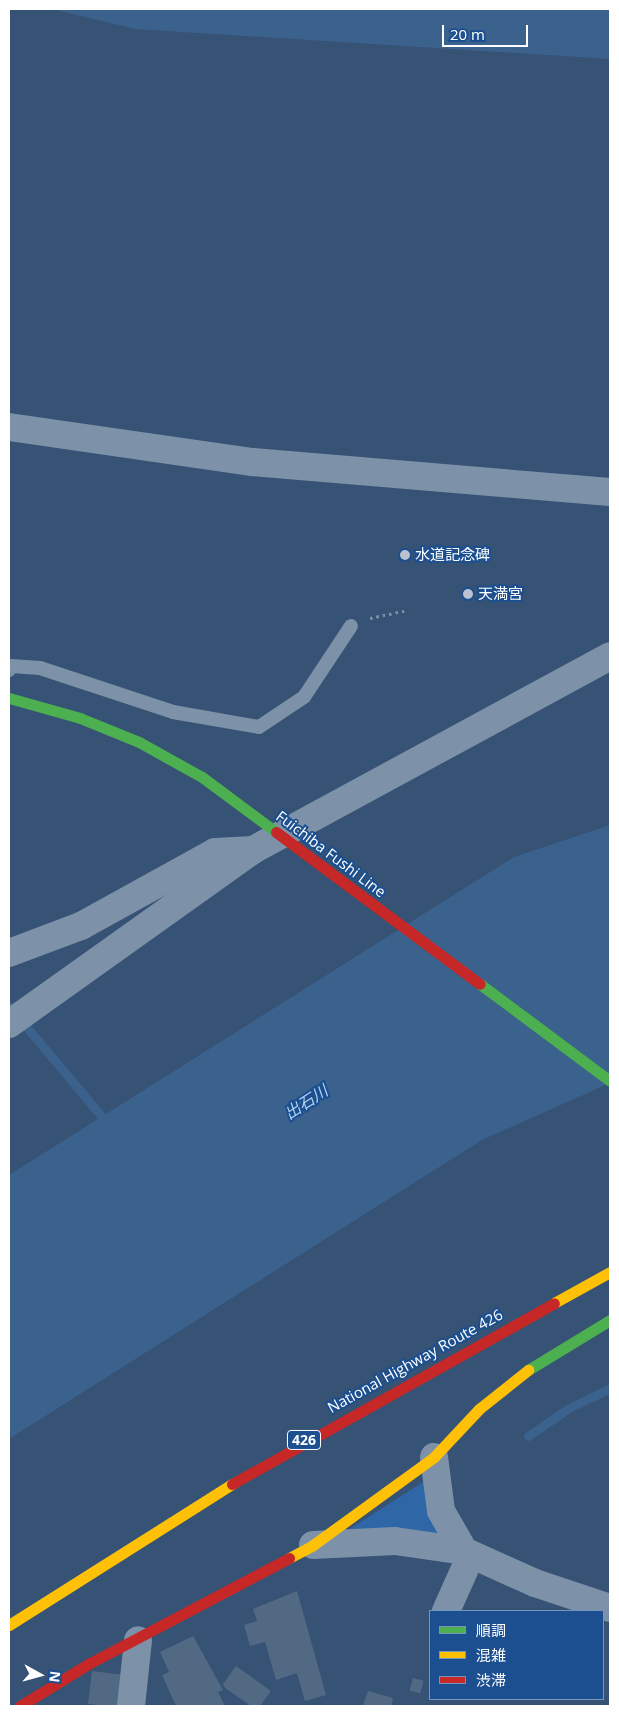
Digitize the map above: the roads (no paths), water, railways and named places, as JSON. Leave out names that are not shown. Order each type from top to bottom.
[{"type":"main road","name":"Fuichiba Fushi Line","points":[[9,698],[80,718],[139,742],[202,777],[610,1081]]},
{"type":"main road","name":"National Highway Route 426","points":[[9,1625],[272,1459],[610,1272]]},
{"type":"main road","points":[[20,1706],[90,1663],[138,1640],[313,1545],[434,1457],[479,1409],[513,1382],[556,1350],[610,1320]]},
{"type":"street","points":[[9,426],[252,462],[610,492]]},
{"type":"street","points":[[9,1024],[253,850],[610,656]]},
{"type":"street","points":[[9,953],[81,926],[215,852],[253,850]]},
{"type":"street","points":[[434,1457],[441,1511],[467,1553]]},
{"type":"street","points":[[313,1545],[395,1540],[467,1553],[536,1584],[610,1608]]},
{"type":"street","points":[[446,1610],[467,1553]]},
{"type":"street","points":[[131,1706],[138,1640]]},
{"type":"lane","points":[[9,670],[11,666],[40,668],[174,712],[259,727],[304,697],[351,626]]},
{"type":"water","points":[[52,9],[610,9],[610,59],[135,29]]},
{"type":"water","name":"出石川","points":[[610,825],[610,1083],[482,1140],[9,1439],[9,1175],[514,857]]},
{"type":"waterway","points":[[9,1006],[109,1125]]},
{"type":"waterway","points":[[528,1436],[569,1408],[610,1388]]},
{"type":"place","name":"水道記念碑","points":[[405,555]]},
{"type":"place","name":"天満宮","points":[[468,594]]}]
